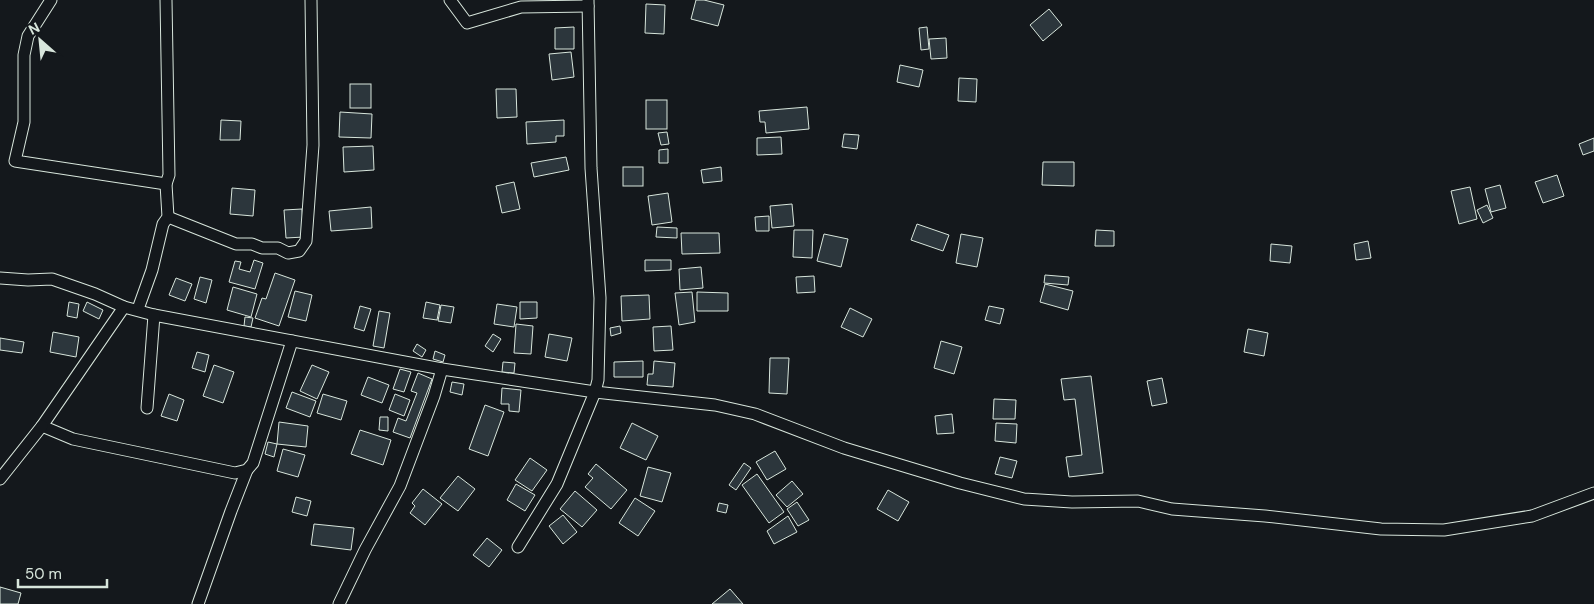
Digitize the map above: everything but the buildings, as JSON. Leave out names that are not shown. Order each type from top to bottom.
[{"type":"street","points":[[51,0],[28,36],[24,55],[24,122],[15,161],[166,184]]},
{"type":"street","points":[[138,309],[152,270],[163,224],[168,217],[166,184],[169,175],[166,0]]},
{"type":"street","points":[[168,217],[236,244],[252,244],[262,248],[278,248],[288,253],[298,251],[306,241],[313,144],[311,0]]},
{"type":"street","points":[[450,0],[467,22],[521,7],[588,3],[591,168],[600,298],[598,380],[595,392],[557,484],[518,547]]},
{"type":"street","points":[[0,278],[52,279],[95,294],[124,307],[154,314],[442,369],[595,392],[715,405],[755,414],[844,448],[960,483],[1024,499],[1072,502],[1138,501],[1172,509],[1265,516],[1381,529],[1444,530],[1532,516],[1594,493]]},
{"type":"street","points":[[0,479],[42,426],[124,307]]},
{"type":"street","points":[[147,408],[154,314]]},
{"type":"street","points":[[198,604],[231,511],[248,470],[254,463],[292,341]]},
{"type":"street","points":[[339,604],[365,550],[400,486],[434,396],[442,369]]},
{"type":"street","points":[[42,426],[73,439],[172,461],[235,473],[248,470]]}]
